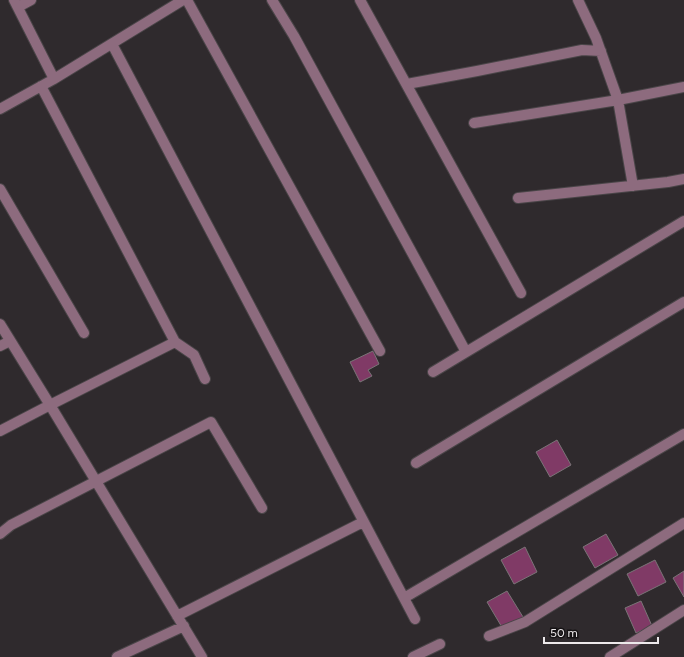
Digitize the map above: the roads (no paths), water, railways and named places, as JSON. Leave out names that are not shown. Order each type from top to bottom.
[{"type":"street","points":[[31,0],[16,3],[54,79]]},
{"type":"street","points":[[0,109],[112,44],[171,3],[183,0]]},
{"type":"street","points":[[188,0],[380,351]]},
{"type":"street","points":[[272,0],[294,36],[466,352]]},
{"type":"street","points":[[360,0],[521,293]]},
{"type":"street","points":[[578,0],[596,38],[618,100],[633,186]]},
{"type":"street","points":[[112,44],[415,619]]},
{"type":"street","points":[[407,84],[582,50],[601,51]]},
{"type":"street","points":[[41,86],[175,342],[194,355],[206,378]]},
{"type":"street","points":[[474,123],[618,100],[684,87]]},
{"type":"street","points":[[518,198],[684,179]]},
{"type":"street","points":[[0,189],[84,333]]},
{"type":"street","points":[[434,372],[684,221]]},
{"type":"street","points":[[416,463],[684,302]]},
{"type":"street","points":[[0,324],[202,657]]},
{"type":"street","points":[[0,346],[10,341]]},
{"type":"street","points":[[0,431],[175,342]]},
{"type":"street","points":[[0,534],[11,525],[211,422],[262,508]]},
{"type":"street","points":[[404,598],[684,434]]},
{"type":"street","points":[[177,616],[363,522]]},
{"type":"street","points":[[489,636],[525,622],[684,523]]},
{"type":"street","points":[[610,657],[684,610]]},
{"type":"street","points":[[117,657],[184,626]]},
{"type":"street","points":[[413,657],[440,644]]}]
